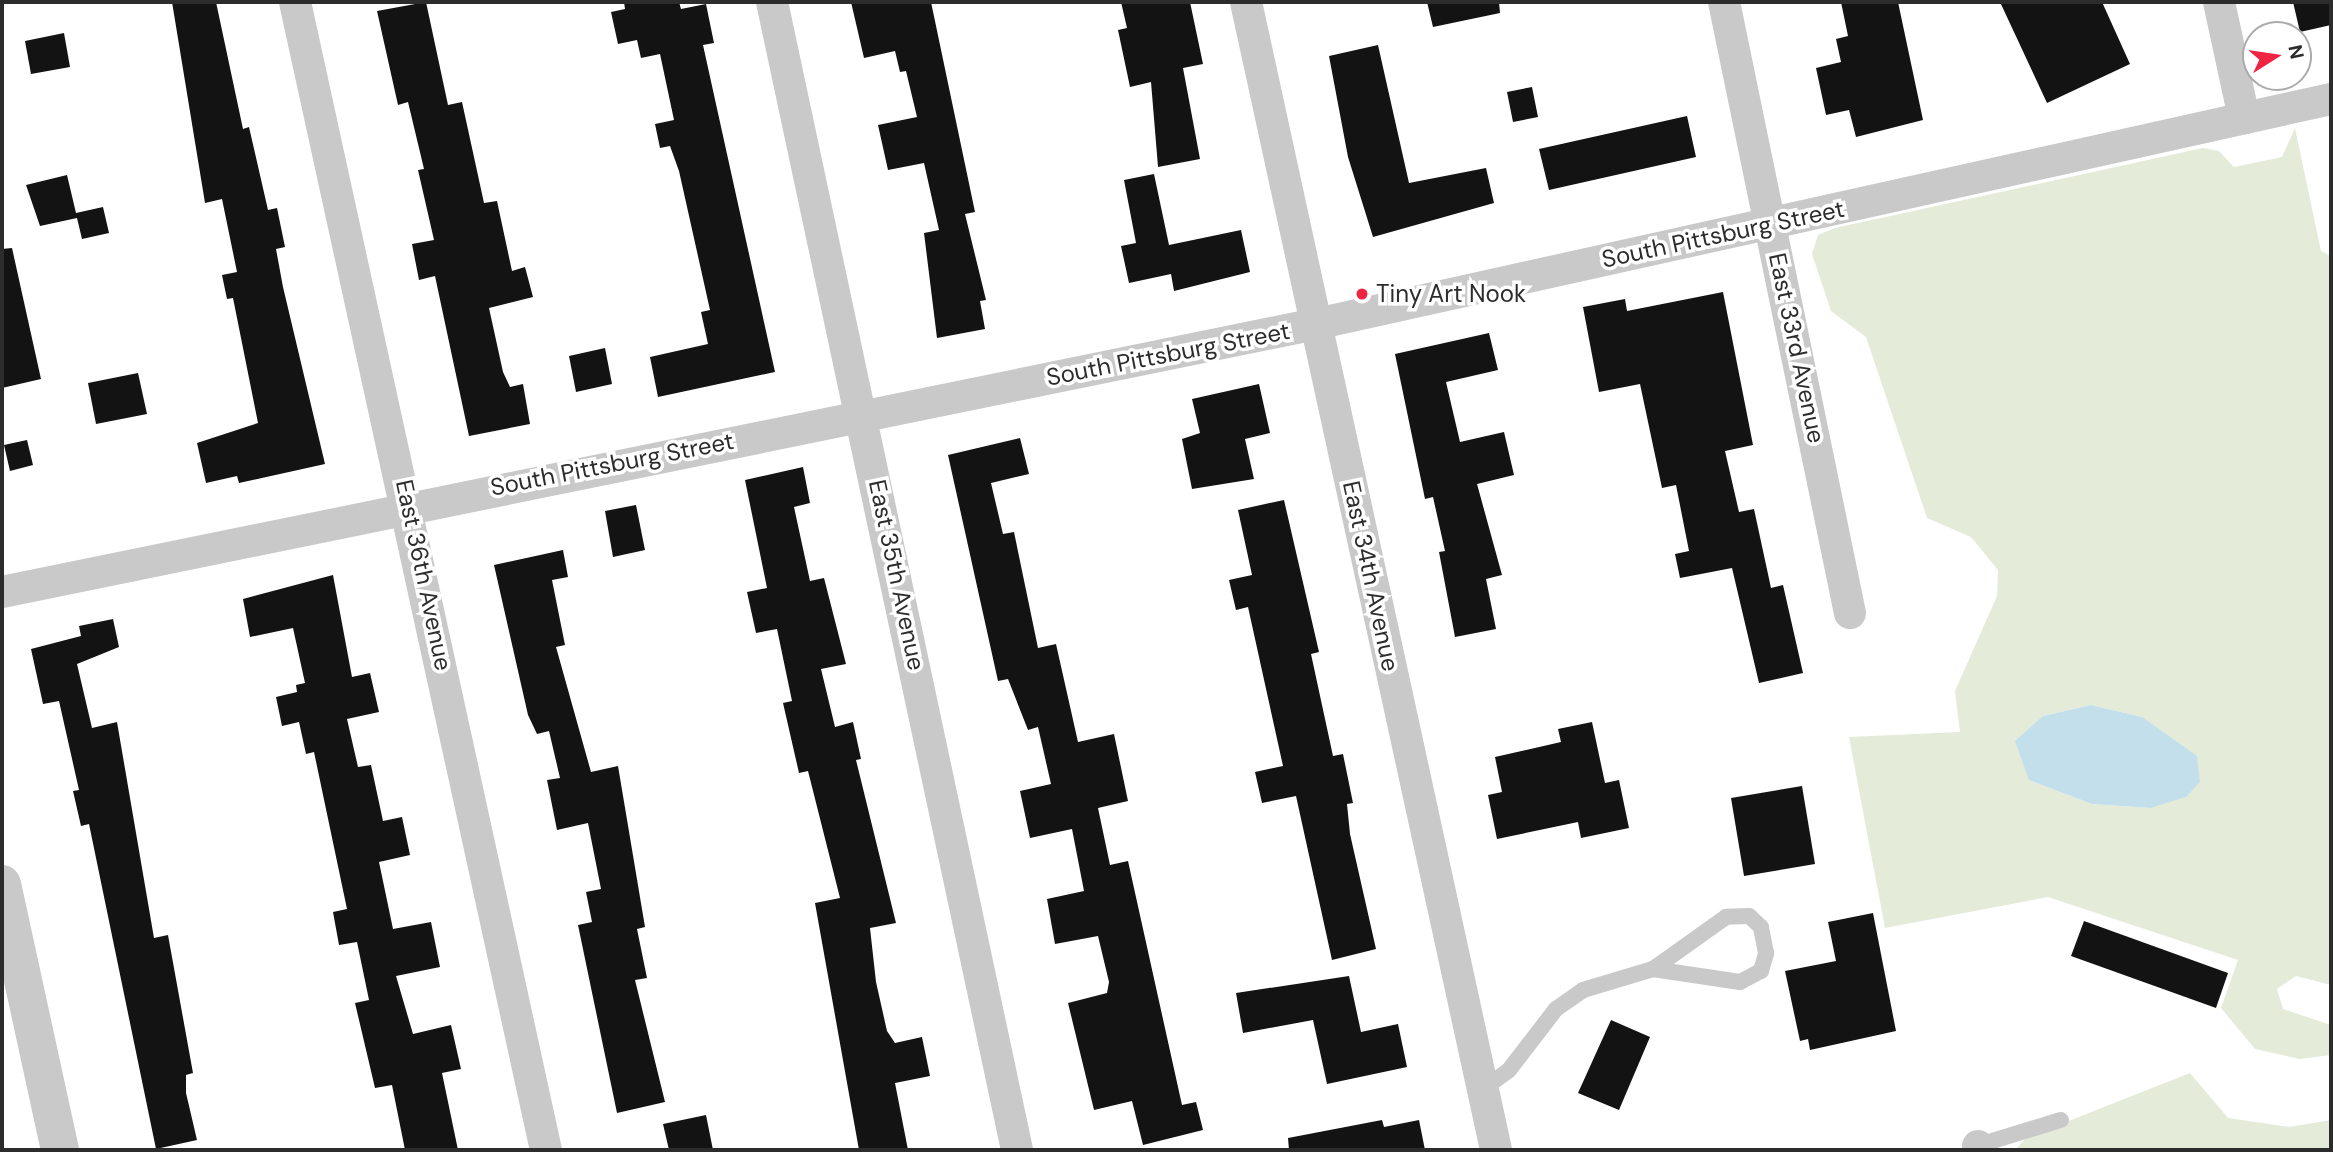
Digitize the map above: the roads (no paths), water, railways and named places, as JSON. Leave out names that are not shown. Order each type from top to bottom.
[{"type":"street","name":"East 36th Avenue","points":[[295,2],[409,505],[546,1150]]},
{"type":"street","name":"East 35th Avenue","points":[[772,2],[863,414],[1017,1150]]},
{"type":"street","name":"East 34th Avenue","points":[[1246,2],[1496,1150]]},
{"type":"street","name":"East 33rd Avenue","points":[[1724,2],[1850,612]]},
{"type":"street","points":[[2219,2],[2244,118]]},
{"type":"street","name":"South Pittsburg Street","points":[[2,592],[409,505],[1316,324],[2331,99]]},
{"type":"street","points":[[2,884],[60,1150]]},
{"type":"lane","points":[[1483,1088],[1519,1061],[1556,1009],[1583,990],[1653,969],[1726,917],[1749,916],[1762,927],[1766,953],[1761,971],[1740,982],[1653,969]]},
{"type":"lane","points":[[1974,1149],[2062,1120]]},
{"type":"water","points":[[2091,705],[2142,717],[2197,756],[2200,782],[2186,797],[2150,808],[2092,804],[2029,780],[2015,741],[2043,716]]},
{"type":"place","name":"Tiny Art Nook","points":[[1362,294]]}]
